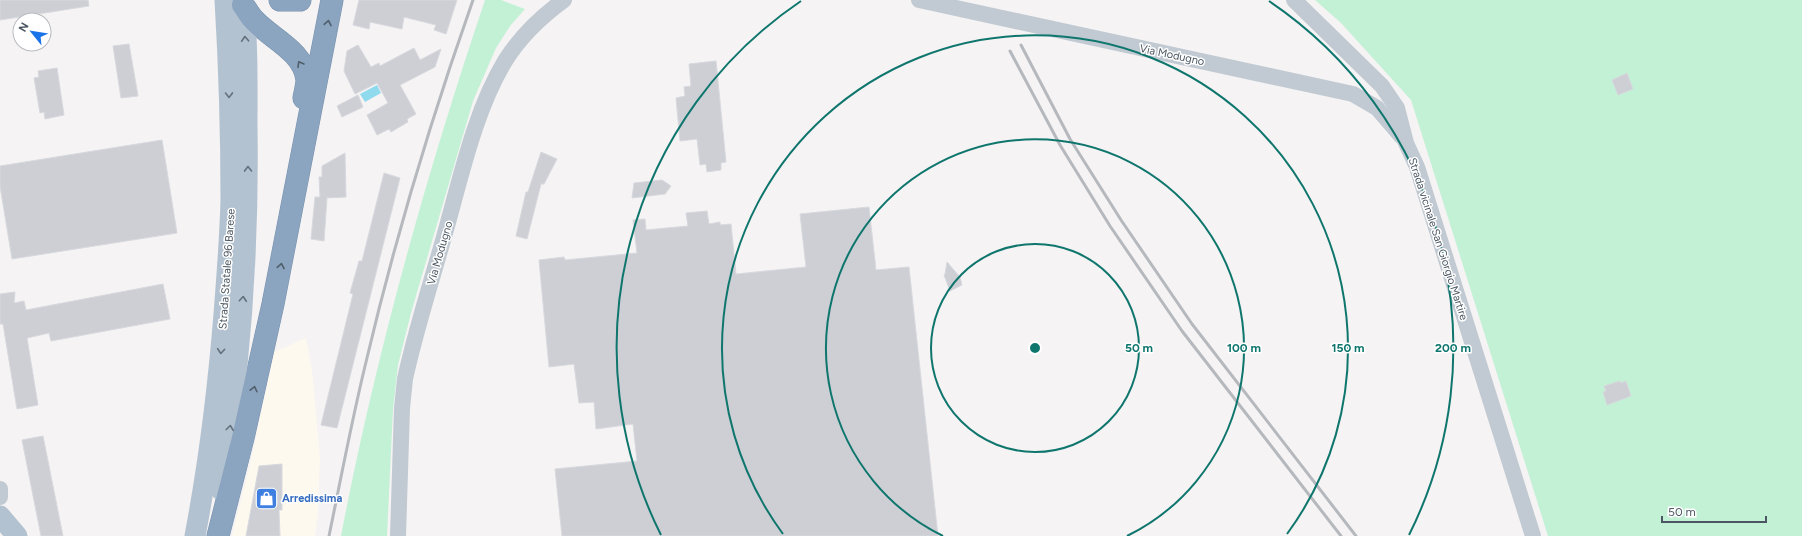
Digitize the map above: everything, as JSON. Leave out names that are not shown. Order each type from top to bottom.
[{"type":"highway","points":[[280,0],[300,0]]},
{"type":"highway","points":[[218,536],[243,438],[274,304],[332,0]]},
{"type":"highway","points":[[237,2],[254,20],[286,46],[303,67],[307,80],[304,97],[305,143]]},
{"type":"main road","name":"Strada Statale 96 Barese","points":[[195,536],[207,474],[218,388],[228,273],[231,200],[228,65],[237,2]]},
{"type":"main road","name":"Strada Statale 96 Barese","points":[[213,536],[237,376],[246,263],[248,181],[247,89],[237,2]]},
{"type":"main road","points":[[185,536],[207,474]]},
{"type":"main road","points":[[0,516],[17,536]]},
{"type":"street","name":"Via Modugno","points":[[398,536],[402,408],[405,379],[463,169],[487,98],[506,60],[520,40],[541,19],[564,0]]},
{"type":"street","name":"Via Modugno","points":[[919,0],[1354,94],[1377,108],[1393,125],[1406,143]]},
{"type":"street","name":"Strada vicinale San Giorgio Martire","points":[[1294,0],[1382,86],[1397,108],[1406,143],[1417,167],[1533,536]]},
{"type":"street","points":[[0,489],[0,497]]},
{"type":"shaded area","points":[[306,338],[312,370],[320,457],[318,511],[315,536],[232,536],[250,465],[274,352]]},
{"type":"green space","points":[[485,0],[501,0],[525,9],[510,26],[496,48],[473,101],[411,313],[398,365],[393,409],[387,536],[341,536],[370,400],[404,265],[463,66]]},
{"type":"green space","points":[[1315,0],[1802,0],[1802,536],[1548,536],[1411,100],[1341,23]]},
{"type":"water","points":[[377,85],[381,93],[365,102],[360,94]]},
{"type":"building","points":[[0,0],[88,0],[89,6],[51,12],[12,12],[12,18],[0,20]]},
{"type":"building","points":[[359,0],[457,0],[446,34],[434,30],[436,25],[404,17],[402,29],[370,22],[369,29],[353,25]]},
{"type":"building","points":[[129,44],[138,96],[121,98],[113,46]]},
{"type":"building","points":[[358,45],[371,67],[379,63],[380,66],[414,48],[420,60],[441,49],[435,67],[400,85],[416,114],[407,119],[408,122],[391,132],[389,129],[377,135],[367,115],[388,103],[377,83],[355,94],[344,71],[347,51]]},
{"type":"building","points":[[716,61],[726,162],[721,163],[721,170],[707,172],[706,164],[700,165],[697,139],[680,141],[676,98],[685,96],[684,87],[691,86],[689,64]]},
{"type":"building","points":[[57,68],[64,115],[45,119],[44,112],[40,113],[34,78],[39,77],[38,71]]},
{"type":"building","points":[[1627,73],[1633,89],[1618,95],[1612,80]]},
{"type":"building","points":[[358,95],[363,107],[342,117],[337,106]]},
{"type":"building","points":[[162,140],[177,233],[12,259],[0,186],[0,166]]},
{"type":"building","points":[[541,152],[557,159],[544,184],[541,184],[527,239],[516,236],[526,192],[528,192]]},
{"type":"building","points":[[345,153],[346,197],[326,198],[324,241],[311,239],[315,197],[320,197],[319,177],[322,177],[322,166]]},
{"type":"building","points":[[384,173],[400,178],[337,428],[321,425],[353,294],[350,293],[359,261],[362,261]]},
{"type":"building","points":[[662,180],[671,186],[665,194],[632,198],[634,183]]},
{"type":"building","points":[[869,207],[876,270],[909,267],[938,536],[562,536],[555,469],[637,461],[633,424],[596,429],[594,402],[579,403],[574,364],[549,367],[539,260],[564,257],[565,260],[637,253],[633,220],[645,219],[646,230],[688,226],[686,213],[707,211],[709,224],[720,222],[720,225],[731,224],[736,274],[806,267],[800,214]]},
{"type":"building","points":[[947,262],[960,277],[962,285],[950,291],[944,275]]},
{"type":"building","points":[[163,284],[170,319],[51,341],[49,333],[27,338],[38,405],[17,409],[3,324],[0,324],[0,294],[15,292],[14,303],[24,301],[26,310]]},
{"type":"building","points":[[1620,381],[1621,383],[1626,381],[1631,396],[1607,405],[1603,392],[1606,391],[1604,386]]},
{"type":"building","points":[[43,436],[63,536],[41,536],[22,440]]},
{"type":"building","name":"Arredissima","points":[[282,464],[282,510],[279,510],[280,536],[246,536],[259,466]]},
{"type":"railway","points":[[329,536],[351,427],[389,270],[428,134],[473,0]]},
{"type":"railway","points":[[1021,45],[1070,139],[1121,220],[1192,324],[1356,536]]},
{"type":"railway","points":[[1010,51],[1060,145],[1110,226],[1182,331],[1341,536]]},
{"type":"place","name":"Arredissima","points":[[267,498]]}]
